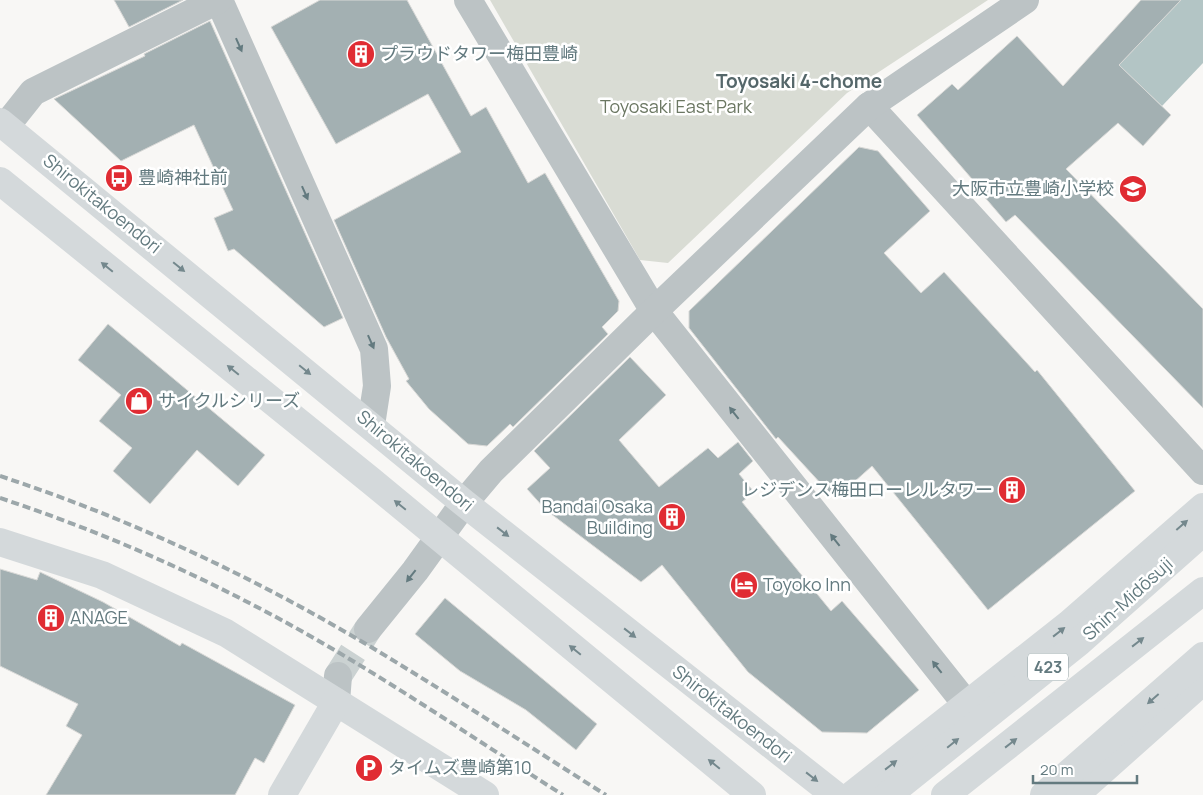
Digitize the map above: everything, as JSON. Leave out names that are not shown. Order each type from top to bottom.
[{"type":"main road","name":"Shirokitakoendori","points":[[3,124],[464,502],[835,795]]},
{"type":"main road","points":[[0,181],[438,536],[752,795]]},
{"type":"main road","points":[[852,795],[1069,624],[1203,507]]},
{"type":"main road","name":"Shin-Midōsuji","points":[[888,795],[1079,642],[1203,532]]},
{"type":"main road","points":[[0,542],[102,575],[226,633],[337,689],[485,795]]},
{"type":"main road","points":[[945,795],[1203,591]]},
{"type":"main road","points":[[1044,795],[1203,656]]},
{"type":"main road","points":[[1075,795],[1203,681]]},
{"type":"main road","points":[[282,795],[337,689]]},
{"type":"street","points":[[3,124],[33,92],[219,0],[374,349],[377,386],[371,425]]},
{"type":"street","points":[[468,0],[654,312],[967,705]]},
{"type":"street","points":[[368,629],[415,570],[464,502],[491,471],[868,106],[1025,0]]},
{"type":"street","points":[[868,106],[1203,471]]},
{"type":"green space","name":"Toyosaki East Park","points":[[490,0],[988,0],[847,93],[668,263],[640,260]]},
{"type":"shaded area","points":[[1181,0],[1203,0],[1203,63],[1162,106],[1119,65]]},
{"type":"building","points":[[114,0],[183,0],[129,27]]},
{"type":"building","points":[[320,0],[407,0],[471,116],[486,107],[528,183],[545,173],[619,301],[618,311],[602,327],[608,334],[513,427],[510,424],[487,446],[468,444],[429,409],[406,381],[409,379],[386,337],[334,220],[461,152],[428,94],[336,144],[271,27]]},
{"type":"building","points":[[1141,0],[1181,0],[1119,65],[1171,115],[1143,146],[1118,123],[1066,169],[1203,309],[1203,408],[1015,215],[1006,222],[917,115],[952,84],[958,90],[1017,36],[1063,86]]},
{"type":"building","points":[[210,21],[343,318],[324,327],[234,249],[228,251],[214,218],[233,210],[194,125],[121,161],[54,99],[145,56],[144,54]]},
{"type":"building","points":[[859,147],[878,151],[930,211],[884,253],[921,293],[944,272],[1035,372],[1037,370],[1135,491],[988,610],[872,466],[835,499],[778,437],[776,439],[689,328],[689,311]]},
{"type":"building","points":[[108,324],[265,455],[238,486],[197,450],[150,504],[113,471],[132,448],[99,421],[121,395],[78,360]]},
{"type":"building","points":[[630,357],[666,395],[619,440],[659,487],[708,448],[718,458],[738,442],[753,461],[739,474],[754,492],[742,502],[831,611],[842,601],[919,690],[867,733],[822,732],[748,672],[662,565],[641,582],[546,510],[527,489],[550,468],[534,451]]},
{"type":"building","points":[[0,569],[37,580],[40,572],[103,602],[180,646],[182,643],[295,705],[264,763],[255,758],[235,795],[46,795],[82,735],[66,726],[78,704],[0,666]]},
{"type":"building","points":[[445,598],[597,724],[576,750],[526,710],[460,671],[415,634]]},
{"type":"tunnel","points":[[338,676],[368,629]]},
{"type":"railway","points":[[0,476],[97,511],[145,531],[193,552],[286,599],[405,668],[606,795]]},
{"type":"railway","points":[[0,498],[66,521],[131,547],[257,607],[374,674],[563,795]]},
{"type":"place","name":"プラウドタワー梅田豊崎","points":[[361,54]]},
{"type":"place","name":"豊崎神社前","points":[[119,178]]},
{"type":"place","name":"大阪市立豊崎小学校","points":[[1133,189]]},
{"type":"place","name":"サイクルシリーズ","points":[[139,401]]},
{"type":"place","name":"レジデンス梅田ローレルタワー","points":[[1012,490]]},
{"type":"place","name":"Bandai Osaka Building","points":[[672,517]]},
{"type":"place","name":"Toyoko Inn","points":[[744,585]]},
{"type":"place","name":"ANAGE","points":[[51,618]]},
{"type":"place","name":"タイムズ豊崎第10","points":[[369,768]]},
{"type":"district","name":"Toyosaki 4-chome","points":[[799,81]]}]
